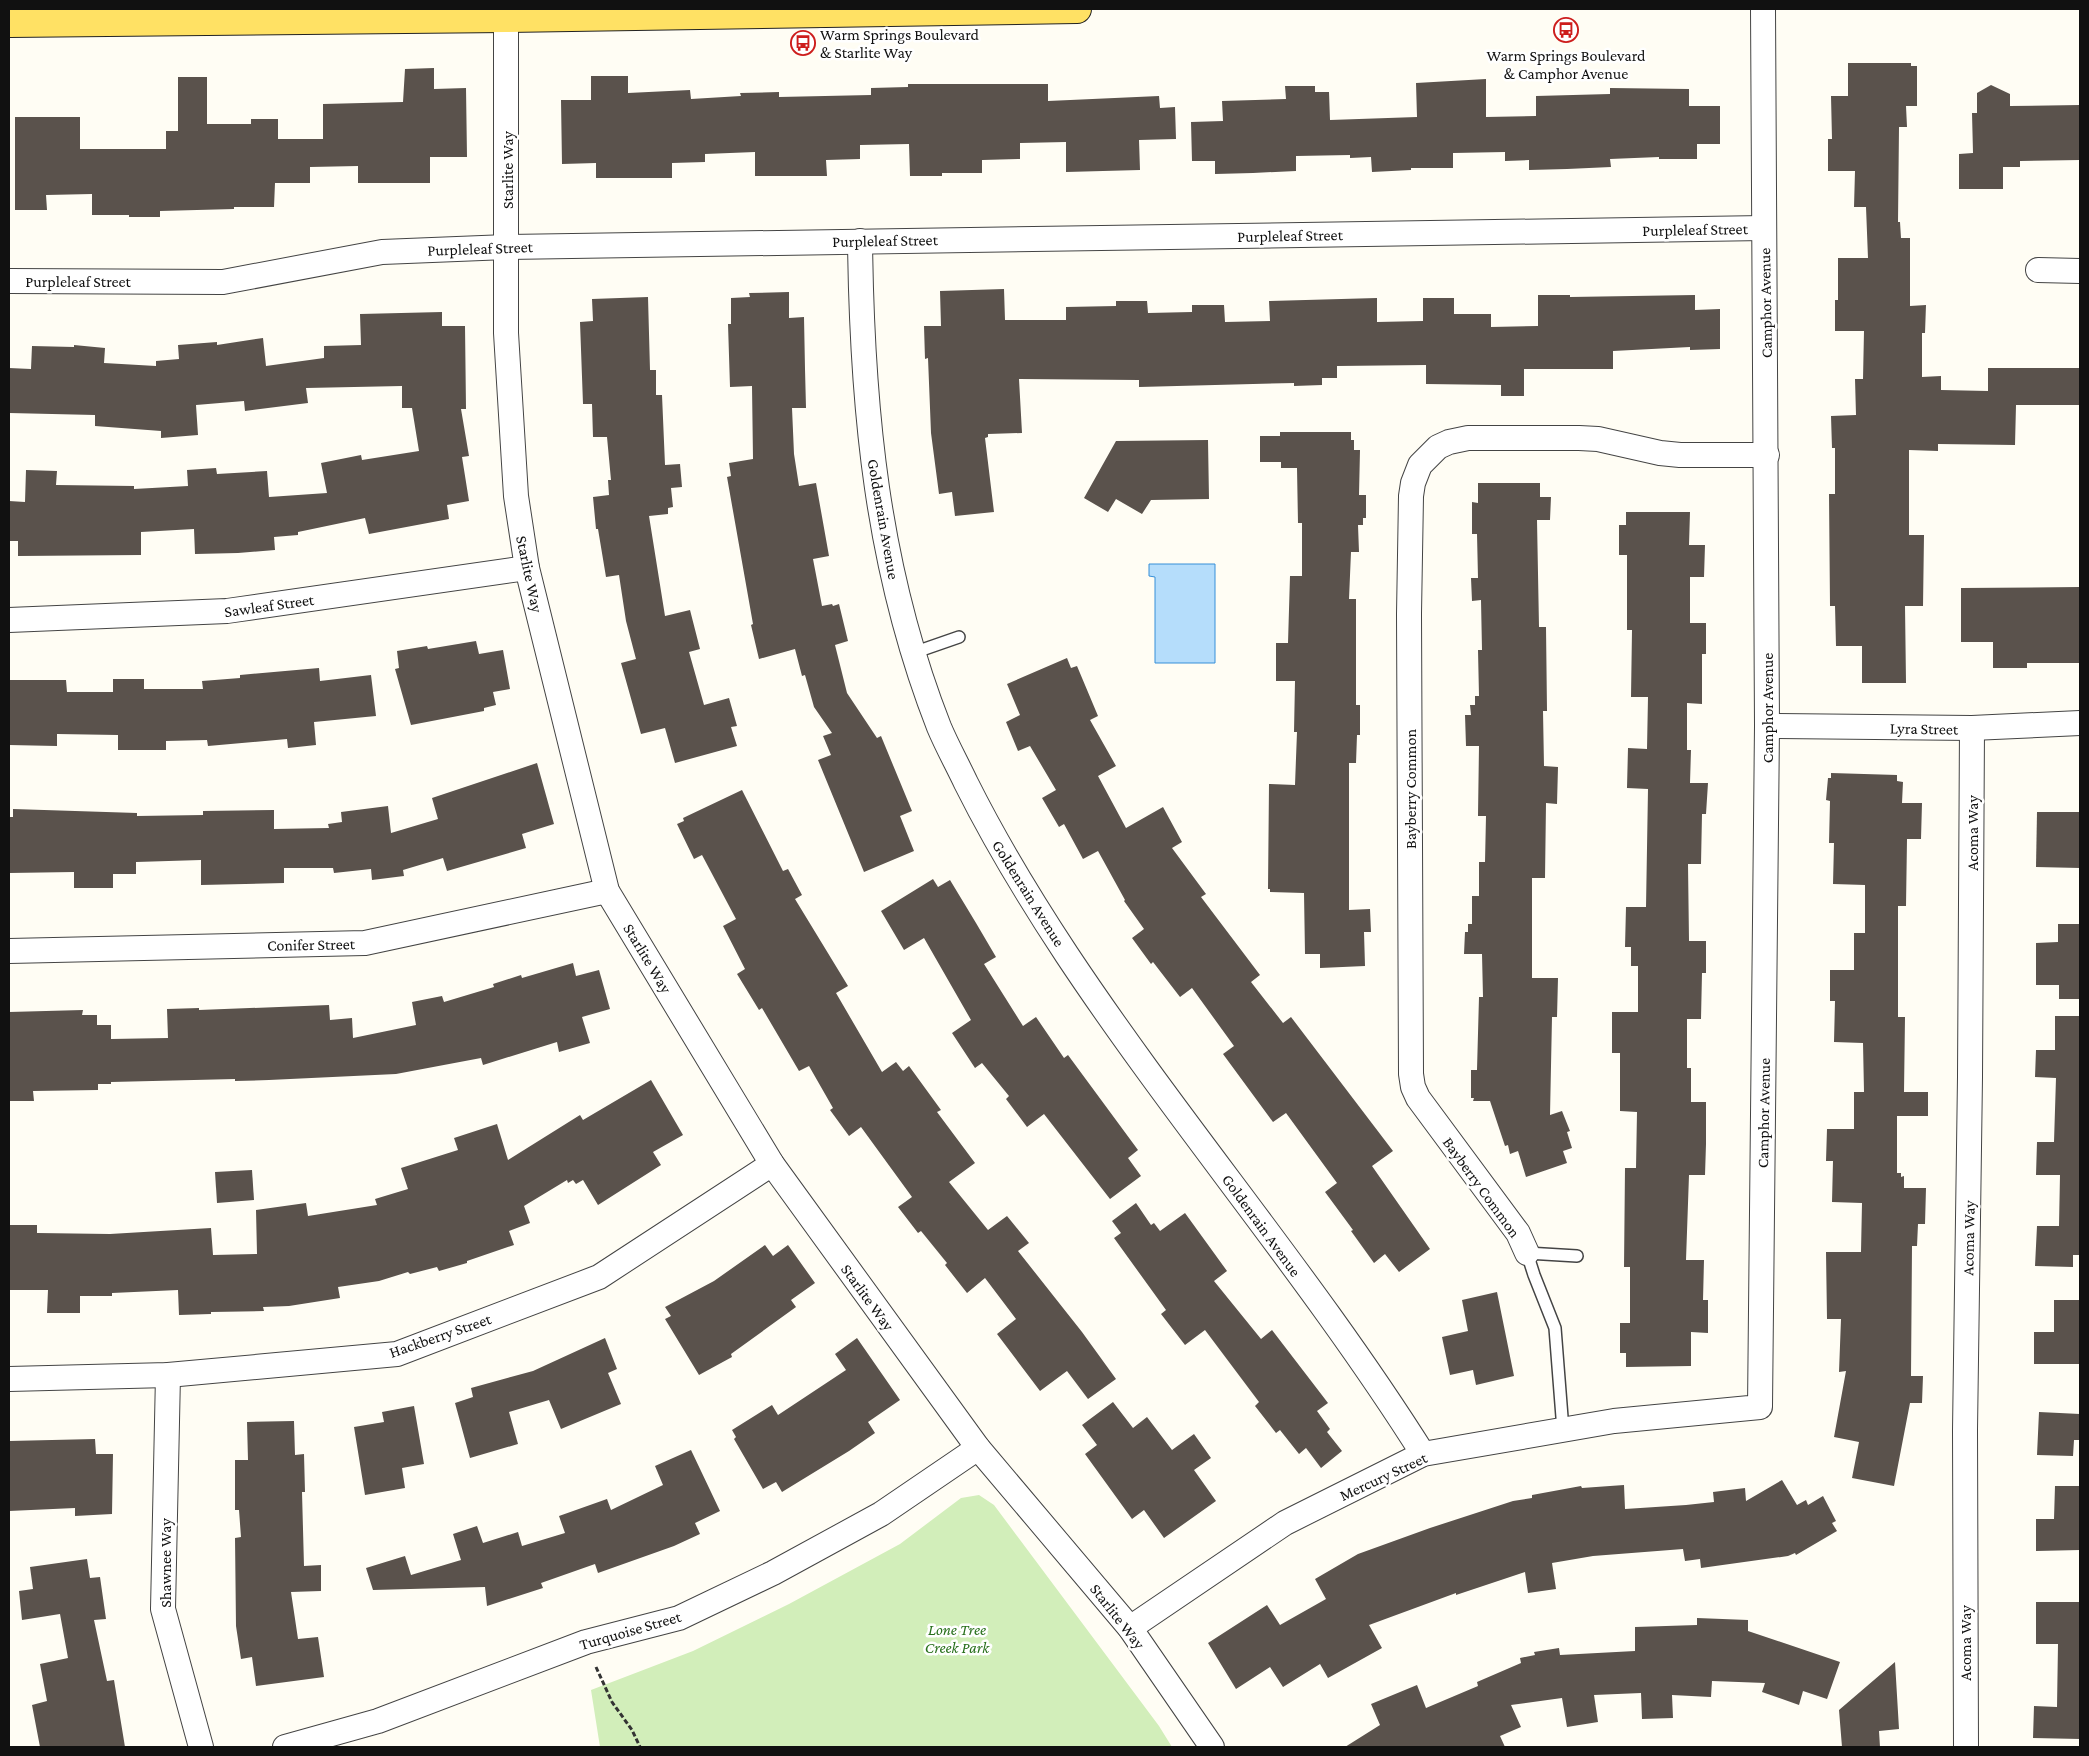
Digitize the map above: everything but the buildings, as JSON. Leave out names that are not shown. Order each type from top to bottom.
[{"type":"main road","points":[[9,23],[506,13],[1077,9]]},
{"type":"street","name":"Camphor Avenue","points":[[1760,1407],[1768,726],[1763,9]]},
{"type":"street","name":"Starlite Way","points":[[506,13],[506,333],[516,496],[527,568],[607,891],[772,1164],[978,1448],[1130,1628],[1212,1747]]},
{"type":"street","name":"Purpleleaf Street","points":[[9,281],[224,282],[382,252],[507,247],[1764,228]]},
{"type":"street","name":"Goldenrain Avenue","points":[[860,241],[861,328],[870,445],[887,550],[913,653],[940,730],[1007,861],[1111,1022],[1348,1342],[1388,1398],[1423,1454]]},
{"type":"street","points":[[2038,270],[2080,271]]},
{"type":"street","name":"Bayberry Common","points":[[1527,1253],[1518,1233],[1418,1098],[1410,1074],[1409,614],[1411,496],[1415,474],[1420,465],[1438,447],[1449,442],[1468,438],[1598,439],[1660,453],[1680,455],[1767,455]]},
{"type":"street","name":"Sawleaf Street","points":[[9,620],[227,611],[527,568]]},
{"type":"street","name":"Lyra Street","points":[[1768,726],[1972,728],[2080,723]]},
{"type":"street","name":"Acoma Way","points":[[1966,1747],[1964,1430],[1970,1067],[1972,728]]},
{"type":"street","name":"Conifer Street","points":[[9,951],[365,943],[607,891]]},
{"type":"street","name":"Hackberry Street","points":[[9,1379],[168,1375],[397,1354],[599,1277],[772,1164]]},
{"type":"street","name":"Shawnee Way","points":[[168,1375],[163,1609],[201,1747]]},
{"type":"street","name":"Mercury Street","points":[[1130,1628],[1285,1523],[1423,1454],[1614,1421],[1760,1407]]},
{"type":"street","name":"Turquoise Street","points":[[285,1747],[378,1721],[586,1642],[679,1618],[773,1573],[881,1514],[978,1448]]},
{"type":"lane","points":[[913,653],[959,637]]},
{"type":"lane","points":[[1527,1253],[1577,1256]]},
{"type":"lane","name":"Bayberry Common","points":[[1527,1253],[1555,1328],[1563,1430]]},
{"type":"path","points":[[586,1642],[612,1702],[632,1730],[640,1747]]},
{"type":"green space","name":"Lone Tree Creek Park","points":[[979,1495],[994,1505],[1159,1726],[1172,1747],[600,1747],[591,1690],[693,1651],[789,1604],[900,1544],[961,1498]]},
{"type":"water","points":[[1149,564],[1215,564],[1215,663],[1155,663],[1155,577],[1149,576]]},
{"type":"place","name":"Warm Springs Boulevard & Camphor Avenue","points":[[1566,30]]},
{"type":"place","name":"Warm Springs Boulevard & Starlite Way","points":[[803,43]]}]
